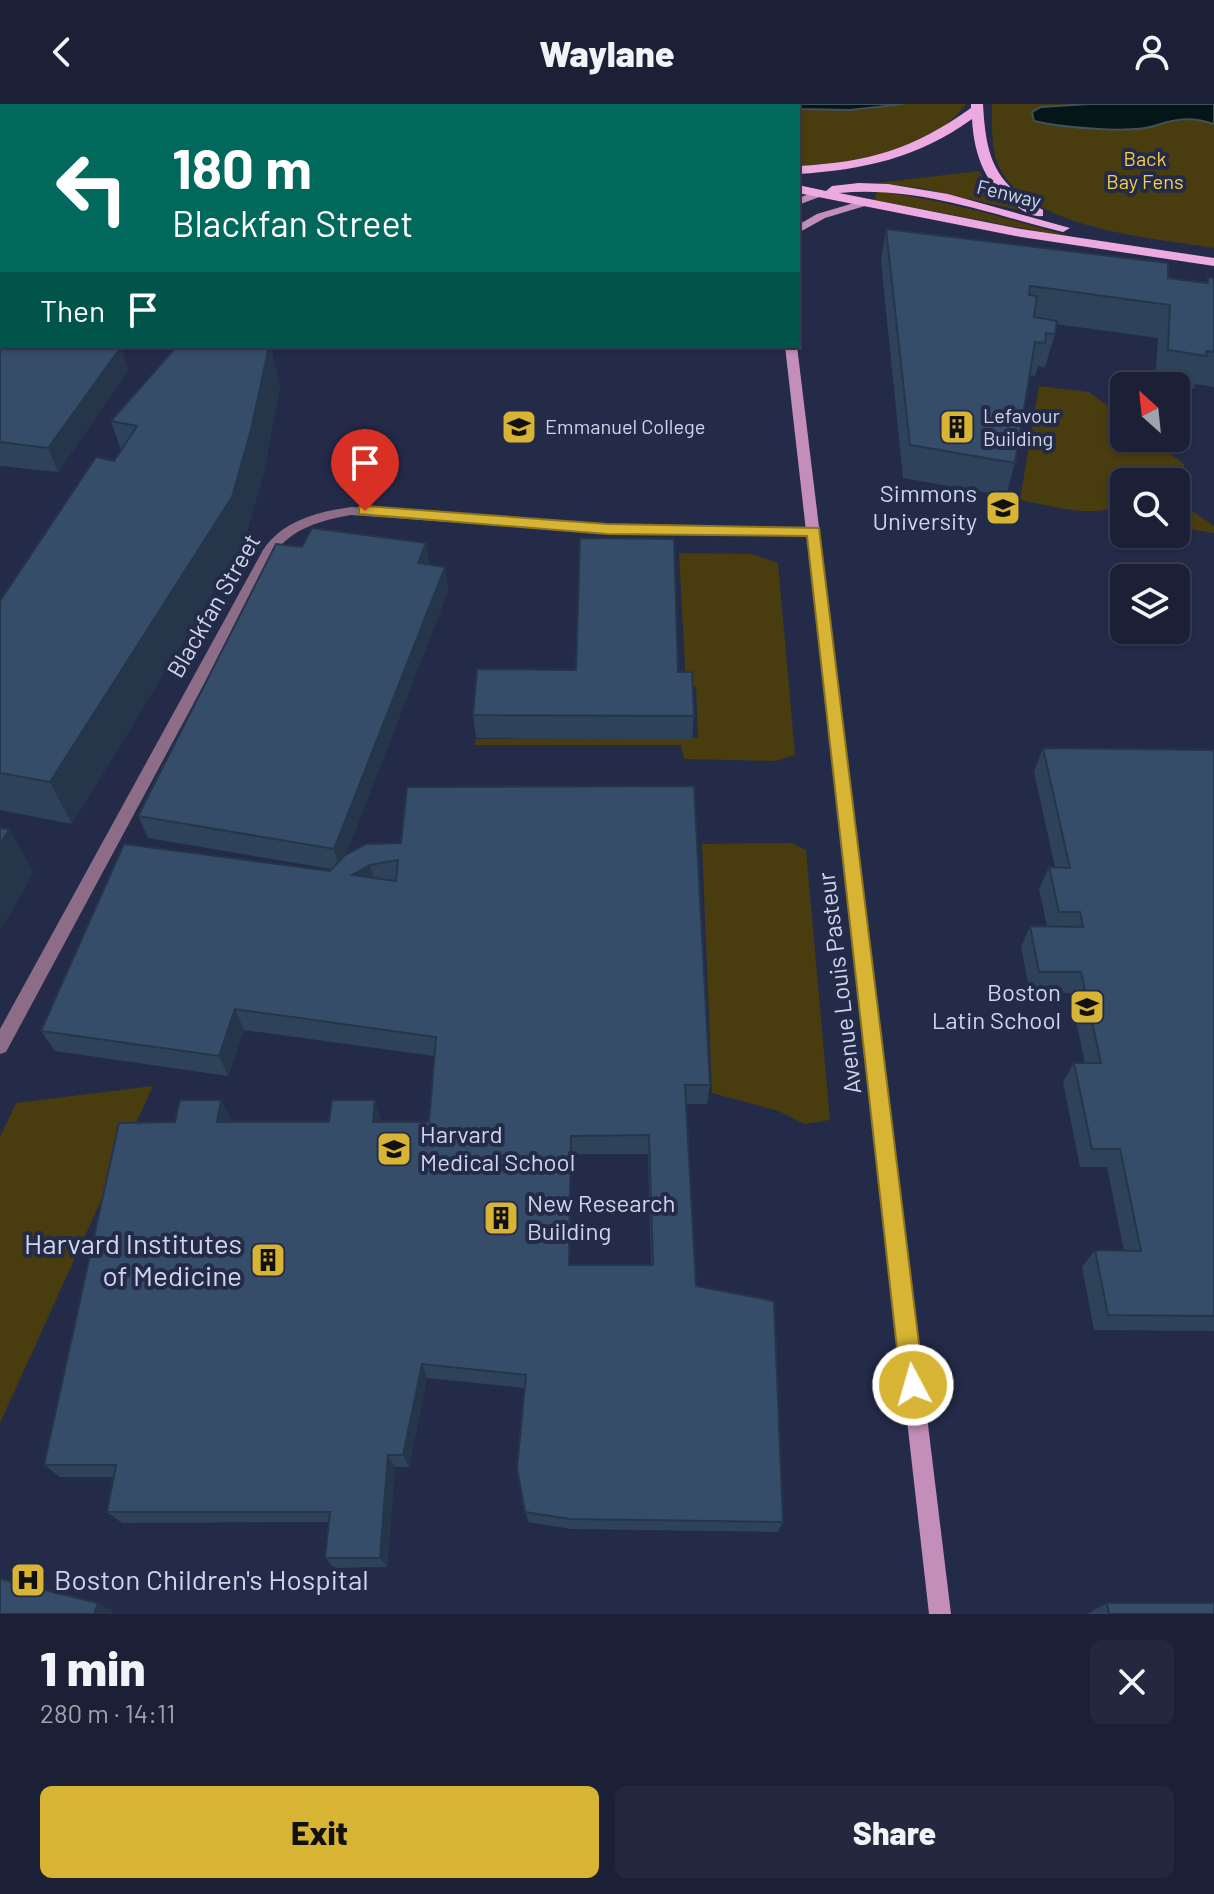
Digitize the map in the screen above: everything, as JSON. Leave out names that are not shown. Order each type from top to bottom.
[{"type":"main road","points":[[800,170],[866,164],[903,154],[935,140],[977,107]]},
{"type":"main road","points":[[977,107],[980,151],[995,183],[1022,205],[1086,233]]},
{"type":"main road","name":"Fenway","points":[[818,194],[857,188],[914,192],[1188,258]]},
{"type":"main road","name":"Fenway","points":[[800,190],[1031,235],[1214,262]]},
{"type":"main road","points":[[800,201],[818,194]]},
{"type":"main road","points":[[800,229],[821,216],[864,203]]},
{"type":"main road","name":"Avenue Louis Pasteur","points":[[791,348],[940,1614]]},
{"type":"street","name":"Blackfan Street","points":[[0,1046],[268,553],[289,531],[321,516],[365,511],[607,529],[814,531]]},
{"type":"green space","points":[[800,104],[966,104],[932,135],[912,145],[890,153],[844,162],[800,166]]},
{"type":"green space","name":"Back Bay Fens","points":[[992,104],[1214,104],[1214,248],[1091,226],[1031,201],[1009,183],[996,159]]},
{"type":"green space","points":[[979,171],[993,190],[1019,210],[920,188],[878,183]]},
{"type":"green space","points":[[877,191],[954,205],[1079,239],[874,200]]},
{"type":"green space","points":[[1039,386],[1089,392],[1110,408],[1110,452],[1168,452],[1184,464],[1184,468],[1110,468],[1110,508],[1099,511],[1073,510],[1020,500]]},
{"type":"green space","points":[[1190,509],[1214,526],[1214,533],[1190,529]]},
{"type":"green space","points":[[679,553],[752,554],[778,563],[795,755],[776,761],[684,759],[681,745],[474,745],[476,739],[698,738],[696,687],[686,684]]},
{"type":"green space","points":[[791,843],[806,850],[830,1120],[804,1124],[779,1111],[712,1093],[702,844]]},
{"type":"green space","points":[[153,1086],[0,1423],[0,1137],[16,1103]]},
{"type":"shaded area","points":[[800,104],[904,104],[850,110],[800,109]]},
{"type":"shaded area","points":[[1214,104],[1214,124],[1183,119],[1143,128],[1112,130],[1034,121],[1032,112],[1041,107]]},
{"type":"building","points":[[886,229],[1168,263],[1168,278],[1208,283],[1208,277],[1214,278],[1214,352],[1206,351],[1207,356],[1168,350],[1170,305],[1030,286],[1029,295],[1037,296],[1034,317],[1057,321],[1055,334],[1046,333],[1045,343],[1035,342],[1015,463],[910,445]]},
{"type":"building","points":[[0,348],[120,348],[48,448],[0,442]]},
{"type":"building","points":[[175,348],[269,348],[251,430],[232,497],[50,782],[0,773],[0,601],[96,457],[114,461],[137,426],[111,421]]},
{"type":"building","points":[[312,528],[426,543],[418,563],[445,567],[334,849],[138,816],[276,544],[302,547]]},
{"type":"building","points":[[580,538],[674,539],[678,672],[692,672],[694,716],[473,715],[477,669],[576,670]]},
{"type":"building","points":[[1043,748],[1214,750],[1214,1316],[1108,1315],[1095,1250],[1141,1251],[1120,1149],[1092,1149],[1074,1063],[1101,1063],[1081,972],[1039,972],[1030,926],[1083,927],[1080,912],[1059,912],[1049,867],[1070,868]]},
{"type":"building","name":"Harvard Medical School","points":[[694,786],[710,1085],[685,1085],[696,1286],[774,1301],[783,1522],[570,1519],[525,1512],[517,1468],[526,1375],[422,1364],[403,1455],[388,1455],[380,1558],[325,1558],[330,1512],[107,1512],[116,1465],[44,1465],[119,1123],[175,1122],[180,1100],[221,1100],[217,1122],[329,1122],[332,1100],[375,1100],[373,1122],[429,1122],[436,1037],[235,1009],[219,1056],[41,1031],[124,844],[330,871],[345,855],[366,844],[401,843],[407,787]],"holes":[[[398,860],[396,881],[352,875],[370,865]],[[649,1135],[653,1265],[569,1265],[571,1136]]]},
{"type":"building","points":[[0,828],[9,829],[0,845]]},
{"type":"building","points":[[0,1579],[98,1603],[94,1614],[0,1614]]},
{"type":"building","points":[[1107,1603],[1214,1603],[1214,1614],[1109,1614]]},
{"type":"place","name":"Emmanuel College","points":[[519,427]]},
{"type":"place","name":"Lefavour Building","points":[[957,427]]},
{"type":"place","name":"Simmons University","points":[[1003,508]]},
{"type":"place","name":"Boston Latin School","points":[[1087,1007]]},
{"type":"place","name":"Harvard Medical School","points":[[394,1149]]},
{"type":"place","name":"New Research Building","points":[[501,1218]]},
{"type":"place","name":"Harvard Institutes of Medicine","points":[[268,1260]]},
{"type":"place","name":"Boston Children's Hospital","points":[[28,1580]]},
{"type":"route","points":[[365,511],[607,529],[814,531],[913,1385]]}]
